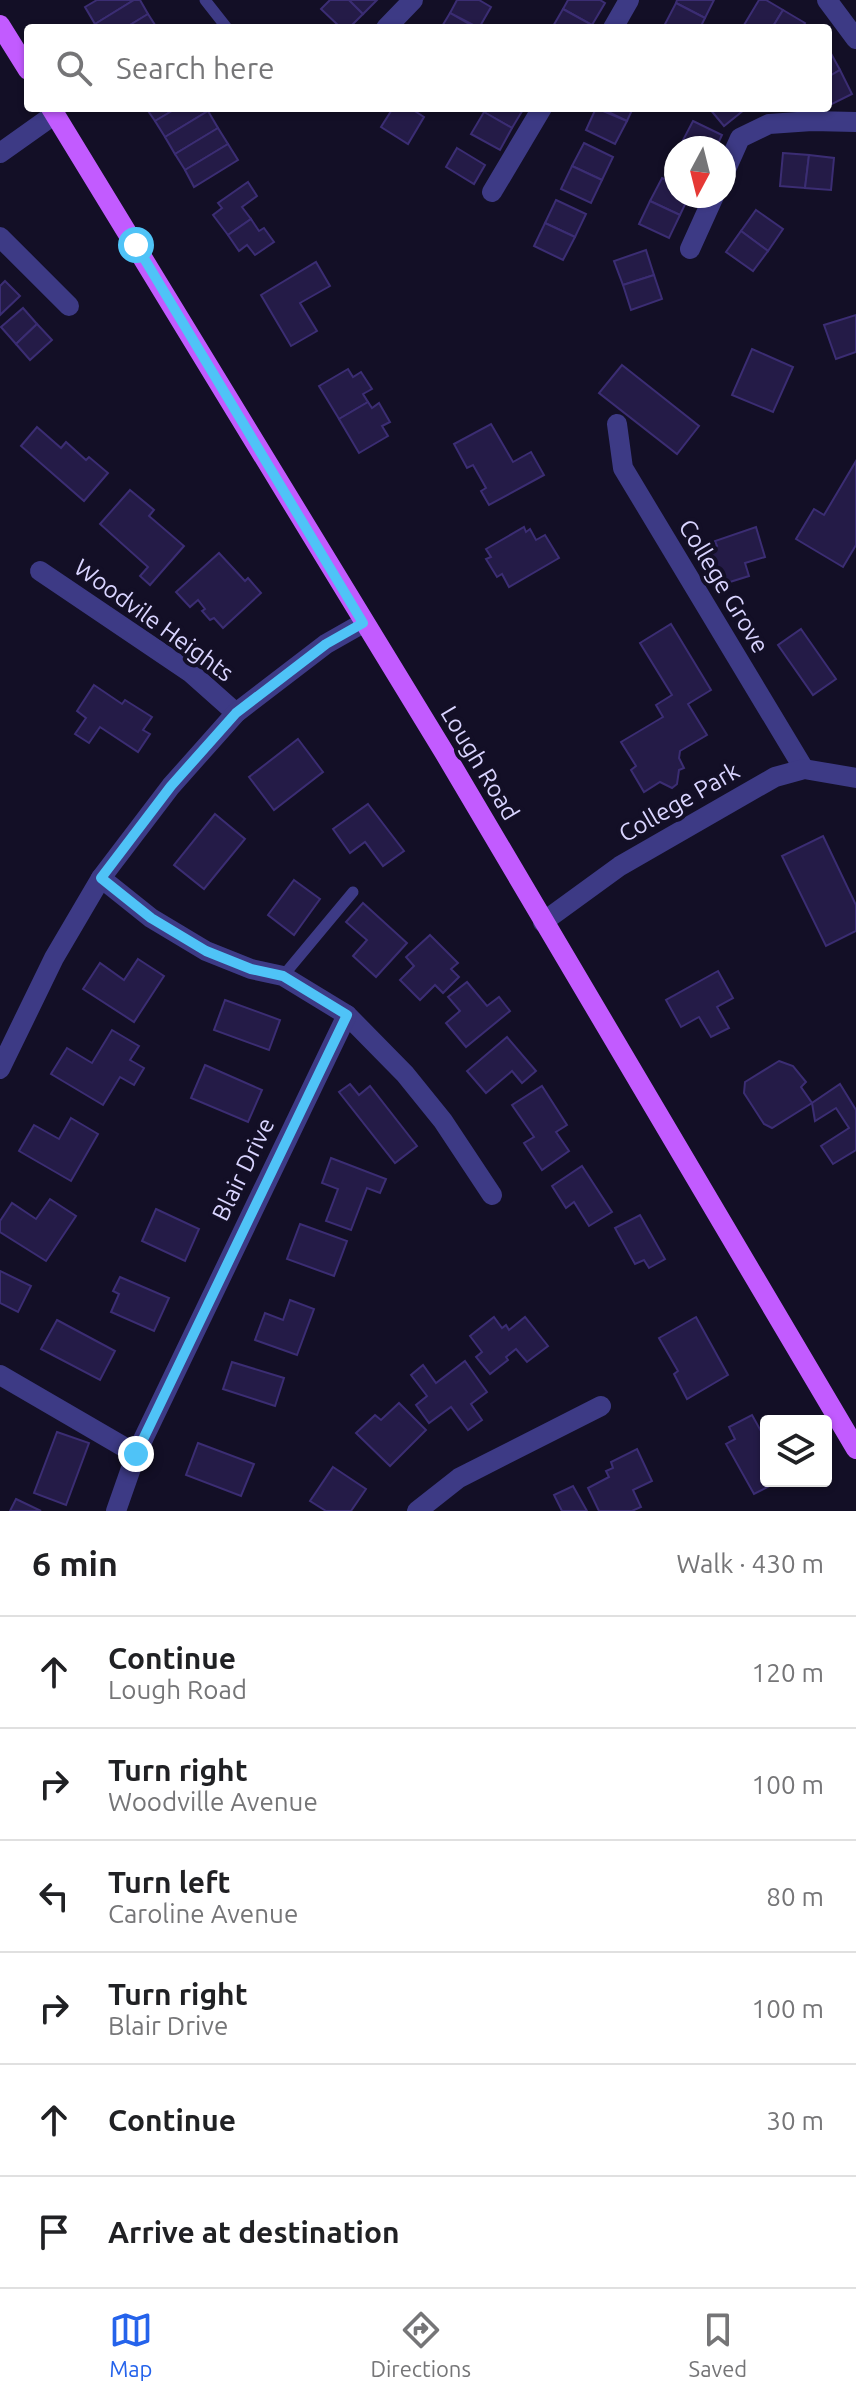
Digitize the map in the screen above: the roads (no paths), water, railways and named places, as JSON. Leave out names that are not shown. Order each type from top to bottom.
[{"type":"main road","points":[[0,25],[24,64]]},
{"type":"main road","name":"Lough Road","points":[[54,112],[444,752],[856,1449]]},
{"type":"street","points":[[390,24],[413,0]]},
{"type":"street","points":[[615,24],[629,0]]},
{"type":"street","points":[[827,0],[856,39]]},
{"type":"street","points":[[0,153],[52,112]]},
{"type":"street","points":[[492,192],[540,112]]},
{"type":"street","points":[[736,147],[740,138],[769,124],[856,122]]},
{"type":"street","points":[[690,249],[709,208]]},
{"type":"street","points":[[0,237],[69,306]]},
{"type":"street","name":"College Grove","points":[[617,424],[623,468],[804,769]]},
{"type":"street","name":"Woodvile Heights","points":[[40,571],[191,673],[236,713]]},
{"type":"street","points":[[0,1069],[54,958],[101,878],[171,786],[236,713],[326,644],[363,623]]},
{"type":"street","name":"College Park","points":[[543,922],[620,866],[775,777],[804,769],[856,778]]},
{"type":"street","points":[[101,878],[151,918],[206,951],[251,969],[283,976],[347,1015],[405,1074],[443,1121],[492,1195]]},
{"type":"street","name":"Blair Drive","points":[[116,1511],[136,1454],[347,1015]]},
{"type":"street","points":[[0,1375],[78,1417],[136,1454]]},
{"type":"street","points":[[417,1511],[459,1478],[601,1406]]},
{"type":"lane","points":[[205,0],[224,24]]},
{"type":"lane","points":[[283,976],[353,892]]}]
